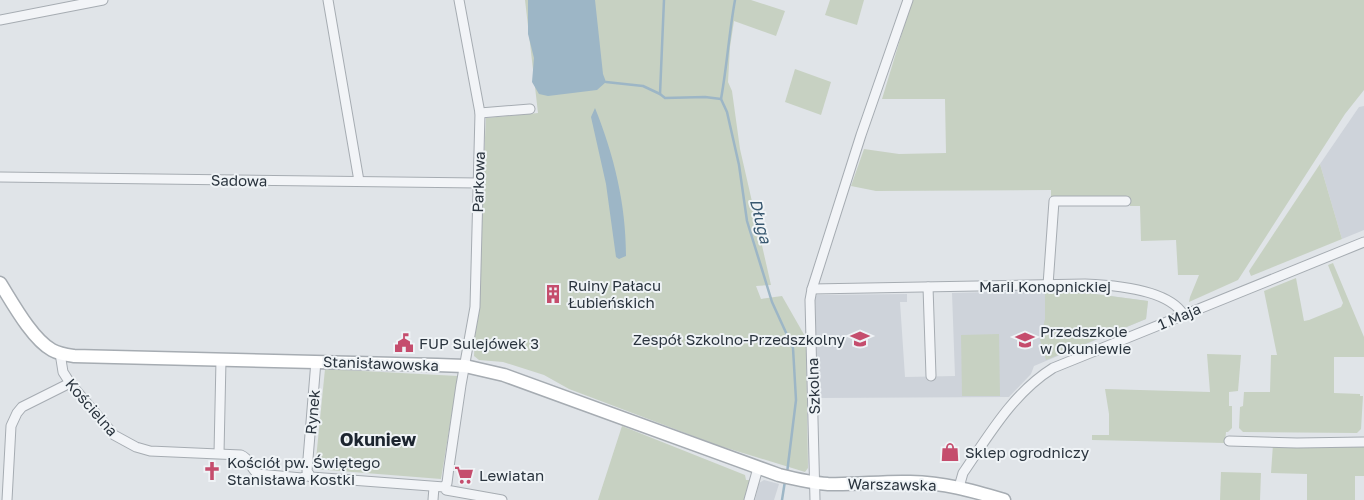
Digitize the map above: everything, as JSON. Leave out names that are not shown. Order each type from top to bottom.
[{"type":"main road","points":[[0,282],[38,338],[60,354]]},
{"type":"main road","name":"Stanisławowska","points":[[60,354],[74,356],[464,366],[504,375],[779,475]]},
{"type":"main road","name":"Warszawska","points":[[779,475],[816,482],[908,482],[959,487],[1004,500]]},
{"type":"street","points":[[0,20],[102,0]]},
{"type":"street","points":[[328,0],[360,181]]},
{"type":"street","name":"Parkowa","points":[[459,0],[480,113],[476,307],[464,366]]},
{"type":"street","name":"Szkolna","points":[[815,500],[810,300],[812,289],[860,134],[908,0]]},
{"type":"street","points":[[480,113],[530,109]]},
{"type":"street","name":"Sadowa","points":[[0,177],[478,183]]},
{"type":"street","points":[[1048,285],[1054,201],[1126,201]]},
{"type":"street","name":"1 Maja","points":[[959,487],[962,473],[1022,392],[1037,378],[1053,368],[1364,242]]},
{"type":"street","name":"Marii Konopnickiej","points":[[812,289],[1112,285],[1139,290],[1159,297],[1180,308],[1184,314]]},
{"type":"street","points":[[928,287],[931,376]]},
{"type":"street","name":"Kościelna","points":[[60,354],[63,372],[70,383],[114,435],[136,447],[150,451],[220,453],[245,456],[252,464],[254,472],[258,474],[302,478],[309,475]]},
{"type":"street","points":[[220,453],[221,360]]},
{"type":"street","name":"Rynek","points":[[309,475],[307,465],[316,361]]},
{"type":"street","points":[[444,487],[450,467],[464,366]]},
{"type":"street","points":[[7,500],[11,426],[17,413],[22,406],[70,383]]},
{"type":"street","points":[[1229,441],[1364,442]]},
{"type":"street","points":[[750,500],[758,468]]},
{"type":"street","points":[[309,475],[316,478],[444,487],[446,490],[502,500]]},
{"type":"street","points":[[433,500],[434,487]]},
{"type":"shaded area","points":[[1364,106],[1364,230],[1342,239],[1320,164],[1359,107]]},
{"type":"shaded area","points":[[1065,290],[1148,301],[1146,319],[1034,366],[1031,374],[1009,397],[818,398],[815,297],[817,295],[907,294],[907,302],[900,302],[905,377],[955,376],[952,293]]},
{"type":"shaded area","points":[[764,480],[779,484],[774,500],[755,500],[759,483]]},
{"type":"green space","points":[[525,0],[751,0],[785,11],[776,36],[734,21],[728,82],[732,91],[740,149],[771,285],[756,286],[761,299],[782,296],[806,338],[808,468],[805,472],[717,445],[569,389],[544,375],[503,362],[479,360],[474,356],[486,118],[538,113]]},
{"type":"green space","points":[[830,0],[864,0],[857,25],[825,15]]},
{"type":"green space","points":[[912,0],[1364,0],[1364,90],[1345,114],[1238,280],[1189,302],[1199,275],[1178,275],[1176,240],[1141,241],[1140,206],[1130,206],[1130,197],[1051,197],[1051,190],[876,191],[851,186],[864,149],[899,154],[946,153],[945,99],[882,99]]},
{"type":"green space","points":[[795,69],[831,82],[821,115],[785,102]]},
{"type":"green space","points":[[1320,164],[1342,239],[1251,276],[1249,271]]},
{"type":"green space","points":[[1333,263],[1364,337],[1364,357],[1334,357],[1334,393],[1360,394],[1360,396],[1363,396],[1361,429],[1357,433],[1243,432],[1239,428],[1240,407],[1243,406],[1244,392],[1270,392],[1271,355],[1277,355],[1264,291],[1296,278],[1304,321],[1309,320],[1341,307],[1343,303],[1328,265]]},
{"type":"green space","points":[[1045,290],[1065,290],[1148,301],[1146,319],[1046,360],[1040,340],[1045,319]]},
{"type":"green space","points":[[999,334],[1000,396],[962,396],[961,335]]},
{"type":"green space","points":[[1207,354],[1241,355],[1238,391],[1229,392],[1229,406],[1232,406],[1232,428],[1226,432],[1225,443],[1092,440],[1092,435],[1109,435],[1109,414],[1105,389],[1210,392]]},
{"type":"green space","points":[[325,369],[458,376],[441,479],[315,469]]},
{"type":"green space","points":[[622,426],[745,475],[746,480],[750,480],[746,500],[598,500]]},
{"type":"green space","points":[[1273,444],[1364,445],[1364,476],[1355,476],[1355,500],[1307,500],[1307,474],[1271,473]]},
{"type":"green space","points":[[1221,472],[1261,473],[1260,500],[1220,500]]},
{"type":"water","points":[[528,0],[595,0],[603,74],[606,82],[597,90],[548,96],[539,94],[532,82],[534,58],[528,34]]},
{"type":"water","points":[[595,108],[618,180],[624,218],[626,256],[619,259],[616,257],[606,184],[591,117]]},
{"type":"waterway","name":"Długa","points":[[664,0],[660,94],[665,98],[705,97],[721,99],[727,112],[739,165],[747,221],[772,302],[793,348],[796,400],[787,473]]},
{"type":"waterway","points":[[721,99],[735,0]]},
{"type":"waterway","points":[[606,82],[643,86],[660,94]]},
{"type":"waterway","name":"Długa","points":[[782,500],[785,481]]},
{"type":"place","name":"Ruiny Pałacu Łubieńskich","points":[[553,294]]},
{"type":"place","name":"Zespół Szkolno-Przedszkolny","points":[[860,339]]},
{"type":"place","name":"Przedszkole w Okuniewie","points":[[1025,340]]},
{"type":"place","name":"FUP Sulejówek 3","points":[[404,343]]},
{"type":"place","name":"Sklep ogrodniczy","points":[[950,452]]},
{"type":"place","name":"Kościół pw. Świętego Stanisława Kostki","points":[[212,471]]},
{"type":"place","name":"Lewiatan","points":[[464,475]]},
{"type":"district","name":"Okuniew","points":[[378,439]]}]
